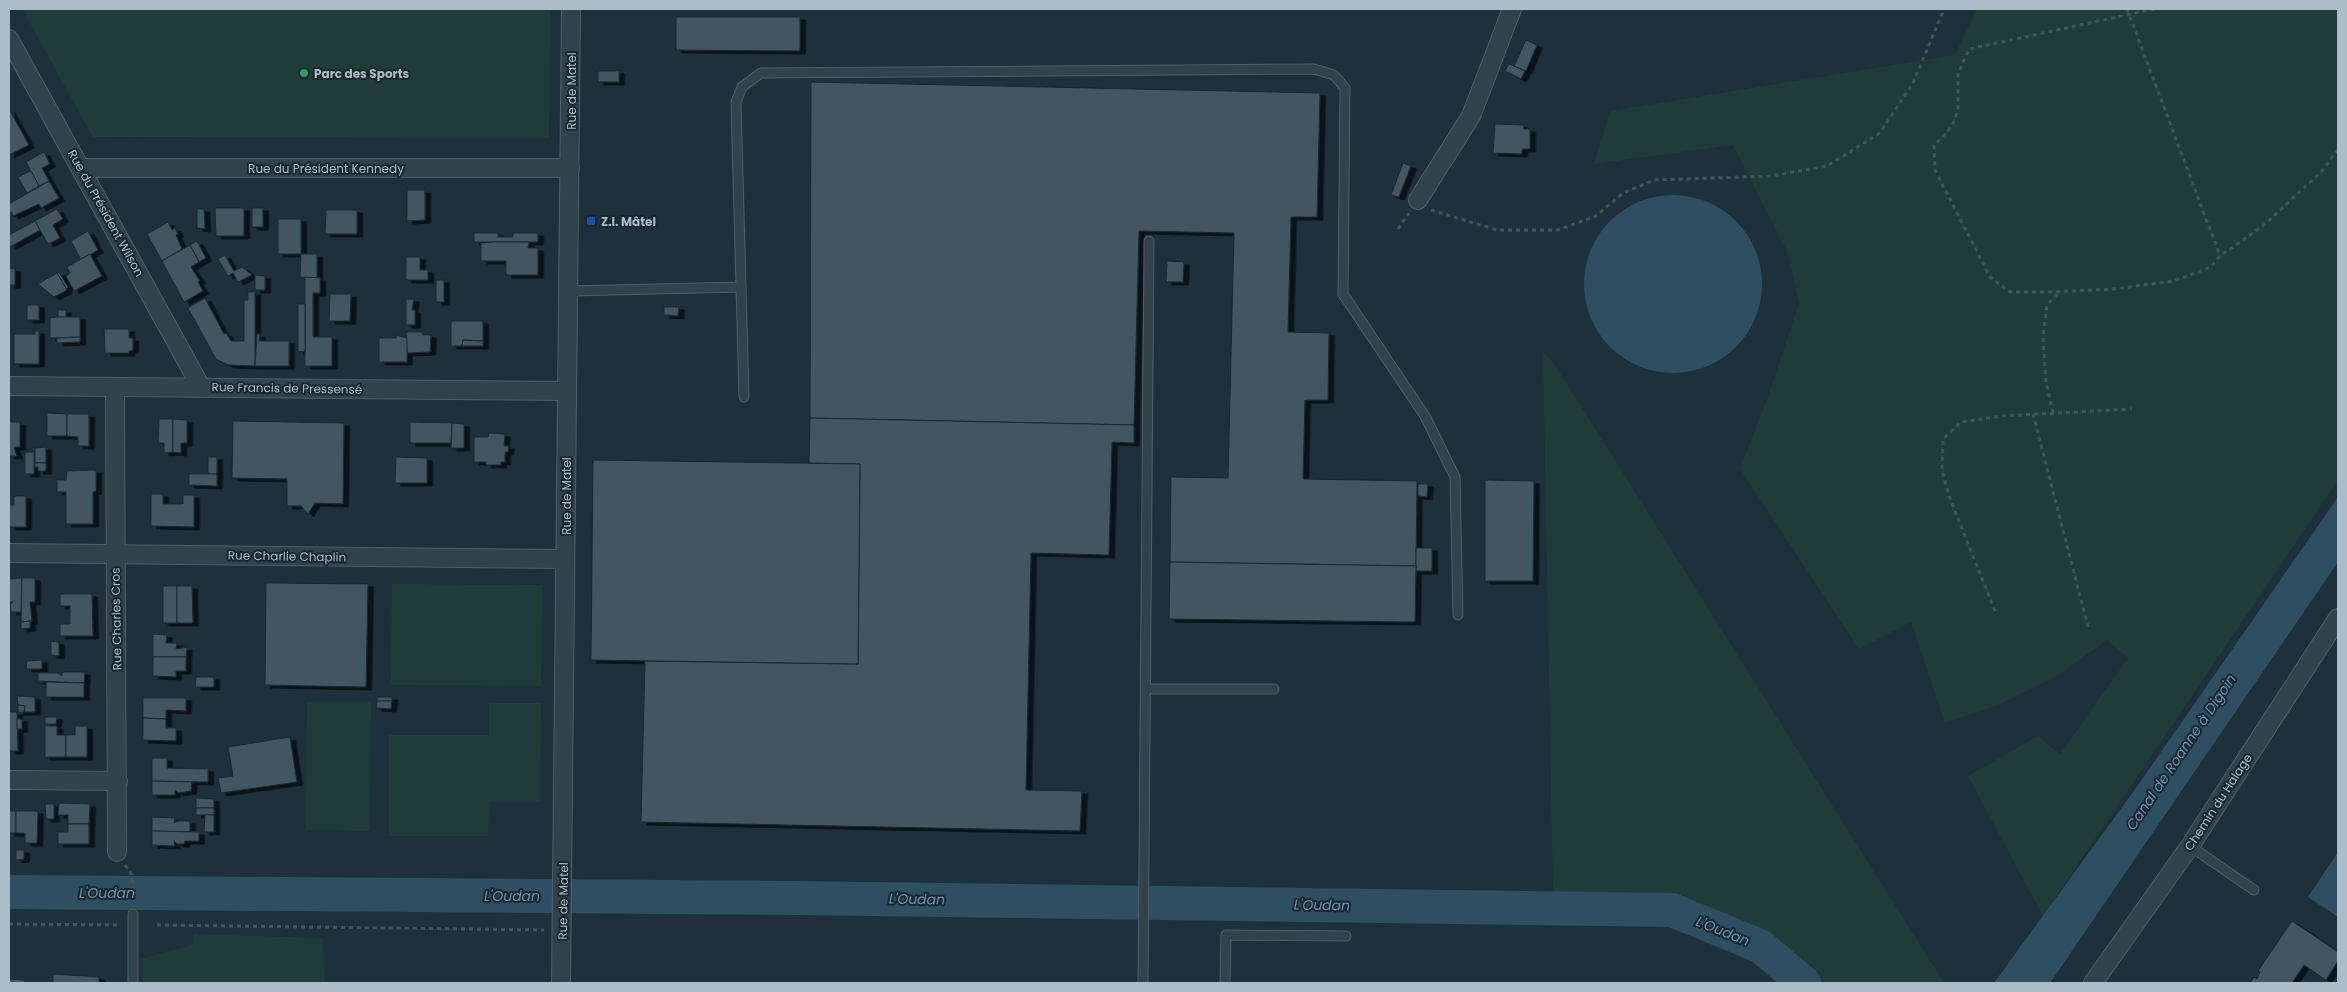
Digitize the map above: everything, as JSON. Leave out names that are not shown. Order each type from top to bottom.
[{"type":"street","name":"Rue de Matel","points":[[561,983],[571,9]]},
{"type":"street","points":[[1418,200],[1471,116],[1512,9]]},
{"type":"street","name":"Rue du Président Wilson","points":[[9,39],[201,387]]},
{"type":"street","name":"Rue du Président Kennedy","points":[[81,168],[570,168]]},
{"type":"street","name":"Rue Francis de Pressensé","points":[[9,386],[566,391]]},
{"type":"street","name":"Rue Charles Cros","points":[[115,387],[117,852]]},
{"type":"street","name":"Rue Charlie Chaplin","points":[[9,553],[565,559]]},
{"type":"street","name":"Chemin du Halage","points":[[2093,983],[2190,846],[2338,618]]},
{"type":"street","points":[[9,780],[118,781]]},
{"type":"lane","points":[[744,397],[736,102],[742,87],[761,73],[1314,69],[1334,75],[1344,88],[1343,294],[1425,416],[1455,477],[1458,615]]},
{"type":"lane","points":[[1143,983],[1149,241]]},
{"type":"lane","points":[[568,291],[741,287]]},
{"type":"lane","points":[[1146,689],[1274,689]]},
{"type":"lane","points":[[2190,846],[2254,890]]},
{"type":"lane","points":[[133,983],[134,914]]},
{"type":"lane","points":[[1225,983],[1226,935],[1346,936]]},
{"type":"path","points":[[1433,212],[1497,230],[1558,230],[1596,216],[1623,194],[1654,180],[1772,176],[1827,166],[1880,133],[1913,83],[1944,9]]},
{"type":"path","points":[[2128,9],[2220,256]]},
{"type":"path","points":[[2154,9],[1969,49],[1958,74],[1958,110],[1952,126],[1934,146],[1935,170],[1990,277],[2010,292],[2059,292],[2114,289],[2174,280],[2211,267],[2220,256],[2264,225],[2322,171],[2338,148]]},
{"type":"path","points":[[2053,413],[2046,382],[2043,337],[2048,305],[2059,292]]},
{"type":"path","points":[[1995,610],[1949,496],[1942,471],[1943,439],[1961,422],[2032,414],[2132,409]]},
{"type":"path","points":[[2032,414],[2088,627]]},
{"type":"path","points":[[132,875],[134,914]]},
{"type":"path","points":[[9,924],[134,925]]},
{"type":"path","points":[[157,926],[562,931]]},
{"type":"green space","name":"Parc des Sports","points":[[22,9],[550,9],[549,138],[93,137]]},
{"type":"green space","points":[[1977,9],[2338,9],[2338,480],[2043,916],[1968,776],[2038,736],[2060,754],[2128,658],[2107,640],[2055,677],[1996,706],[1945,723],[1911,622],[1859,649],[1740,469],[1769,394],[1799,303],[1788,253],[1733,145],[1594,164],[1610,111],[1955,55]]},
{"type":"green space","points":[[1543,352],[1555,365],[1944,983],[1824,983],[1765,934],[1683,895],[1553,896]]},
{"type":"green space","points":[[392,584],[542,585],[541,686],[391,685]]},
{"type":"green space","points":[[307,702],[371,702],[370,831],[306,830]]},
{"type":"green space","points":[[489,703],[541,703],[540,802],[489,802],[488,836],[389,836],[389,735],[489,735]]},
{"type":"green space","points":[[193,934],[323,938],[325,983],[142,983],[141,959],[192,945]]},
{"type":"water","points":[[1673,195],[1707,202],[1722,210],[1736,221],[1747,235],[1755,250],[1762,284],[1755,318],[1747,333],[1736,347],[1722,358],[1707,366],[1673,373],[1639,366],[1624,358],[1610,347],[1599,333],[1591,318],[1584,284],[1591,250],[1599,235],[1610,221],[1624,210],[1639,202]]},
{"type":"water","name":"Canal de Roanne à Digoin","points":[[2338,497],[2338,562],[2050,983],[1994,983],[2136,788]]},
{"type":"water","points":[[2338,852],[2338,917],[2308,897]]},
{"type":"building","points":[[676,17],[800,17],[800,51],[676,50]]},
{"type":"building","points":[[1526,40],[1537,45],[1526,71],[1514,66]]},
{"type":"building","points":[[1509,64],[1525,71],[1521,79],[1505,71]]},
{"type":"building","points":[[598,71],[619,71],[619,82],[598,82]]},
{"type":"building","points":[[811,82],[1320,93],[1317,217],[1291,217],[1288,332],[1329,333],[1328,400],[1305,400],[1303,479],[1417,481],[1416,566],[1170,562],[1171,477],[1228,478],[1234,233],[1139,231],[1134,425],[810,418]]},
{"type":"building","points":[[9,109],[29,145],[9,155]]},
{"type":"building","points":[[1495,124],[1523,125],[1524,129],[1530,129],[1530,149],[1522,149],[1522,154],[1493,153]]},
{"type":"building","points":[[44,152],[50,164],[42,168],[49,181],[39,186],[26,162]]},
{"type":"building","points":[[1403,163],[1411,166],[1399,197],[1391,195]]},
{"type":"building","points":[[31,171],[39,186],[27,193],[18,177]]},
{"type":"building","points":[[49,181],[59,198],[41,208],[39,204],[13,216],[11,212],[9,214],[9,204]]},
{"type":"building","points":[[407,190],[425,190],[425,220],[407,221]]},
{"type":"building","points":[[215,208],[244,208],[244,236],[216,236]]},
{"type":"building","points":[[252,208],[263,208],[263,227],[252,227]]},
{"type":"building","points":[[57,209],[63,219],[53,225],[60,238],[48,244],[35,221]]},
{"type":"building","points":[[197,209],[204,209],[205,229],[197,228]]},
{"type":"building","points":[[326,210],[357,210],[357,234],[325,234]]},
{"type":"building","points":[[278,219],[301,219],[301,254],[278,254]]},
{"type":"building","points":[[35,221],[40,230],[10,247],[9,235]]},
{"type":"building","points":[[168,222],[172,230],[175,228],[182,249],[162,261],[147,234]]},
{"type":"building","points":[[88,231],[98,250],[81,260],[71,241]]},
{"type":"building","points":[[474,233],[498,233],[498,237],[513,237],[513,233],[538,233],[538,242],[474,242]]},
{"type":"building","points":[[197,241],[206,258],[199,262],[190,245]]},
{"type":"building","points":[[529,242],[528,248],[538,248],[538,275],[506,275],[506,261],[481,261],[481,243]]},
{"type":"building","points":[[190,245],[199,262],[191,267],[200,281],[198,282],[203,291],[184,302],[162,261]]},
{"type":"building","points":[[90,254],[102,276],[74,291],[66,276],[70,273],[67,267]]},
{"type":"building","points":[[301,254],[317,254],[317,278],[300,277]]},
{"type":"building","points":[[225,255],[234,271],[242,267],[252,275],[238,282],[233,273],[228,276],[218,259]]},
{"type":"building","points":[[406,257],[420,257],[420,270],[428,270],[428,280],[406,280]]},
{"type":"building","points":[[1167,261],[1184,262],[1183,282],[1166,282]]},
{"type":"building","points":[[9,268],[15,269],[15,285],[9,285]]},
{"type":"building","points":[[59,272],[68,287],[66,289],[57,273]]},
{"type":"building","points":[[57,273],[67,290],[54,297],[38,284]]},
{"type":"building","points":[[255,275],[265,276],[265,290],[255,290]]},
{"type":"building","points":[[305,277],[320,278],[320,293],[313,293],[313,337],[332,337],[332,366],[305,366]]},
{"type":"building","points":[[436,280],[444,280],[444,302],[436,302]]},
{"type":"building","points":[[248,292],[255,292],[255,366],[228,365],[216,359],[188,308],[205,298],[224,334],[226,333],[231,341],[244,341],[244,300],[248,300]]},
{"type":"building","points":[[330,294],[351,294],[350,321],[329,321]]},
{"type":"building","points":[[406,299],[414,299],[412,310],[415,310],[415,325],[406,325]]},
{"type":"building","points":[[298,304],[305,304],[305,351],[298,352]]},
{"type":"building","points":[[27,305],[39,305],[39,320],[27,320]]},
{"type":"building","points":[[664,307],[679,307],[678,316],[664,315]]},
{"type":"building","points":[[58,310],[66,310],[66,317],[58,317]]},
{"type":"building","points":[[80,317],[80,337],[50,338],[50,318]]},
{"type":"building","points":[[451,321],[483,321],[483,341],[463,340],[462,346],[451,346]]},
{"type":"building","points":[[104,329],[129,329],[129,338],[133,338],[133,350],[129,351],[129,353],[105,353]]},
{"type":"building","points":[[35,331],[39,331],[39,364],[14,364],[14,334],[35,334]]},
{"type":"building","points":[[406,332],[422,332],[423,335],[431,335],[430,352],[407,353]]},
{"type":"building","points":[[257,334],[260,334],[259,341],[289,341],[289,366],[255,366]]},
{"type":"building","points":[[396,335],[407,338],[407,362],[379,362],[379,338],[396,338]]},
{"type":"building","points":[[80,337],[80,342],[57,343],[57,338]]},
{"type":"building","points":[[463,340],[483,341],[483,346],[462,346]]},
{"type":"building","points":[[47,413],[67,414],[67,436],[47,436]]},
{"type":"building","points":[[67,414],[89,414],[89,446],[78,446],[78,437],[67,436]]},
{"type":"building","points":[[810,418],[1134,425],[1134,443],[1112,442],[1109,555],[1031,553],[1026,790],[1082,791],[1080,831],[641,822],[645,661],[858,664],[860,464],[809,463]]},
{"type":"building","points":[[159,419],[173,419],[173,452],[164,453],[164,443],[158,443]]},
{"type":"building","points":[[173,419],[187,420],[187,443],[181,443],[181,453],[173,452]]},
{"type":"building","points":[[233,421],[344,423],[343,504],[315,503],[308,514],[301,506],[287,506],[287,479],[232,478]]},
{"type":"building","points":[[9,422],[20,422],[20,447],[14,447],[17,456],[9,456]]},
{"type":"building","points":[[410,422],[452,423],[451,443],[410,443]]},
{"type":"building","points":[[452,423],[464,424],[464,448],[451,448]]},
{"type":"building","points":[[489,433],[505,434],[504,446],[509,446],[508,452],[505,452],[505,462],[501,462],[501,465],[486,465],[486,462],[474,462],[474,437],[488,437]]},
{"type":"building","points":[[46,447],[46,463],[35,463],[35,448]]},
{"type":"building","points":[[25,452],[34,452],[34,474],[25,474]]},
{"type":"building","points":[[208,457],[217,457],[217,474],[208,474]]},
{"type":"building","points":[[396,457],[427,458],[427,483],[395,483]]},
{"type":"building","points":[[593,460],[860,464],[858,664],[591,660]]},
{"type":"building","points":[[35,463],[46,463],[46,471],[38,471],[38,467],[34,467]]},
{"type":"building","points":[[96,470],[96,491],[93,492],[93,524],[66,524],[66,492],[57,492],[57,480],[66,480],[67,471]]},
{"type":"building","points":[[189,474],[217,474],[217,486],[189,485]]},
{"type":"building","points":[[1485,480],[1534,481],[1533,581],[1485,581]]},
{"type":"building","points":[[1418,484],[1428,484],[1427,497],[1418,496]]},
{"type":"building","points":[[151,494],[163,494],[163,504],[183,504],[183,495],[194,495],[194,527],[151,526]]},
{"type":"building","points":[[14,496],[26,496],[26,527],[9,527],[9,505],[14,505]]},
{"type":"building","points":[[1416,548],[1432,548],[1432,571],[1416,571]]},
{"type":"building","points":[[1170,562],[1416,566],[1415,622],[1169,619]]},
{"type":"building","points":[[22,578],[21,612],[11,612],[10,605],[13,602],[9,602],[9,579]]},
{"type":"building","points":[[22,578],[35,578],[35,602],[30,602],[32,621],[21,622]]},
{"type":"building","points":[[266,583],[368,584],[366,687],[265,685]]},
{"type":"building","points":[[163,586],[177,586],[177,623],[163,623]]},
{"type":"building","points":[[177,586],[192,586],[193,623],[177,623]]},
{"type":"building","points":[[60,594],[92,594],[93,636],[60,636],[60,624],[70,624],[70,606],[60,606]]},
{"type":"building","points":[[30,621],[30,628],[21,629],[21,622]]},
{"type":"building","points":[[153,634],[167,635],[166,643],[177,643],[176,649],[187,647],[186,657],[153,657]]},
{"type":"building","points":[[51,641],[59,642],[59,656],[51,655]]},
{"type":"building","points":[[153,657],[186,657],[186,671],[176,671],[176,677],[153,676]]},
{"type":"building","points":[[42,660],[42,669],[26,669],[27,661]]},
{"type":"building","points":[[62,672],[85,672],[84,683],[38,681],[38,673],[58,673],[62,676]]},
{"type":"building","points":[[196,677],[214,677],[214,687],[195,687]]},
{"type":"building","points":[[46,682],[84,683],[84,697],[46,697]]},
{"type":"building","points":[[17,696],[35,697],[35,712],[24,712],[25,706],[18,705]]},
{"type":"building","points":[[377,697],[392,697],[392,701],[377,701]]},
{"type":"building","points":[[143,698],[186,698],[186,711],[166,710],[166,719],[143,718]]},
{"type":"building","points":[[377,701],[392,701],[391,709],[376,708]]},
{"type":"building","points":[[18,705],[25,706],[24,712],[18,712]]},
{"type":"building","points":[[9,712],[17,712],[18,751],[9,751]]},
{"type":"building","points":[[45,717],[57,717],[56,724],[45,724]]},
{"type":"building","points":[[143,718],[166,719],[166,728],[176,728],[176,741],[143,740]]},
{"type":"building","points":[[17,719],[22,719],[22,729],[17,729]]},
{"type":"building","points":[[45,726],[57,726],[57,735],[66,735],[66,757],[45,757]]},
{"type":"building","points":[[75,726],[87,726],[87,757],[66,757],[66,735],[75,735]]},
{"type":"building","points":[[290,737],[297,782],[221,793],[218,778],[233,776],[228,747]]},
{"type":"building","points":[[152,758],[167,758],[167,768],[208,769],[208,782],[152,781]]},
{"type":"building","points":[[152,781],[192,782],[191,791],[178,793],[175,790],[175,795],[152,795]]},
{"type":"building","points":[[196,798],[214,799],[214,808],[196,808]]},
{"type":"building","points":[[59,803],[90,804],[89,824],[68,824],[68,815],[58,815]]},
{"type":"building","points":[[45,804],[54,804],[54,819],[46,819]]},
{"type":"building","points":[[196,808],[214,808],[214,815],[196,815]]},
{"type":"building","points":[[9,811],[16,811],[16,833],[9,833]]},
{"type":"building","points":[[16,811],[38,811],[37,843],[25,843],[25,833],[16,833]]},
{"type":"building","points":[[205,815],[214,815],[214,832],[204,832]]},
{"type":"building","points":[[152,817],[175,818],[174,823],[177,821],[190,821],[190,832],[152,831]]},
{"type":"building","points":[[68,824],[89,824],[89,844],[58,844],[58,832],[68,832]]},
{"type":"building","points":[[152,831],[199,832],[199,841],[185,841],[184,844],[177,844],[174,841],[175,846],[152,845]]},
{"type":"building","points":[[16,850],[24,850],[24,859],[16,860]]},
{"type":"building","points":[[2292,921],[2338,952],[2338,961],[2326,980],[2304,965],[2292,983],[2250,983],[2254,977],[2257,979],[2260,972],[2258,971]]},
{"type":"building","points":[[53,974],[99,977],[99,983],[53,983]]},
{"type":"building","points":[[9,979],[25,980],[25,983],[9,983]]},
{"type":"waterway","name":"L'Oudan","points":[[9,892],[796,898],[1672,910],[1760,946],[1804,983]]},
{"type":"place","name":"Parc des Sports","points":[[304,73]]},
{"type":"place","name":"Z.I. Mâtel","points":[[591,221]]}]
